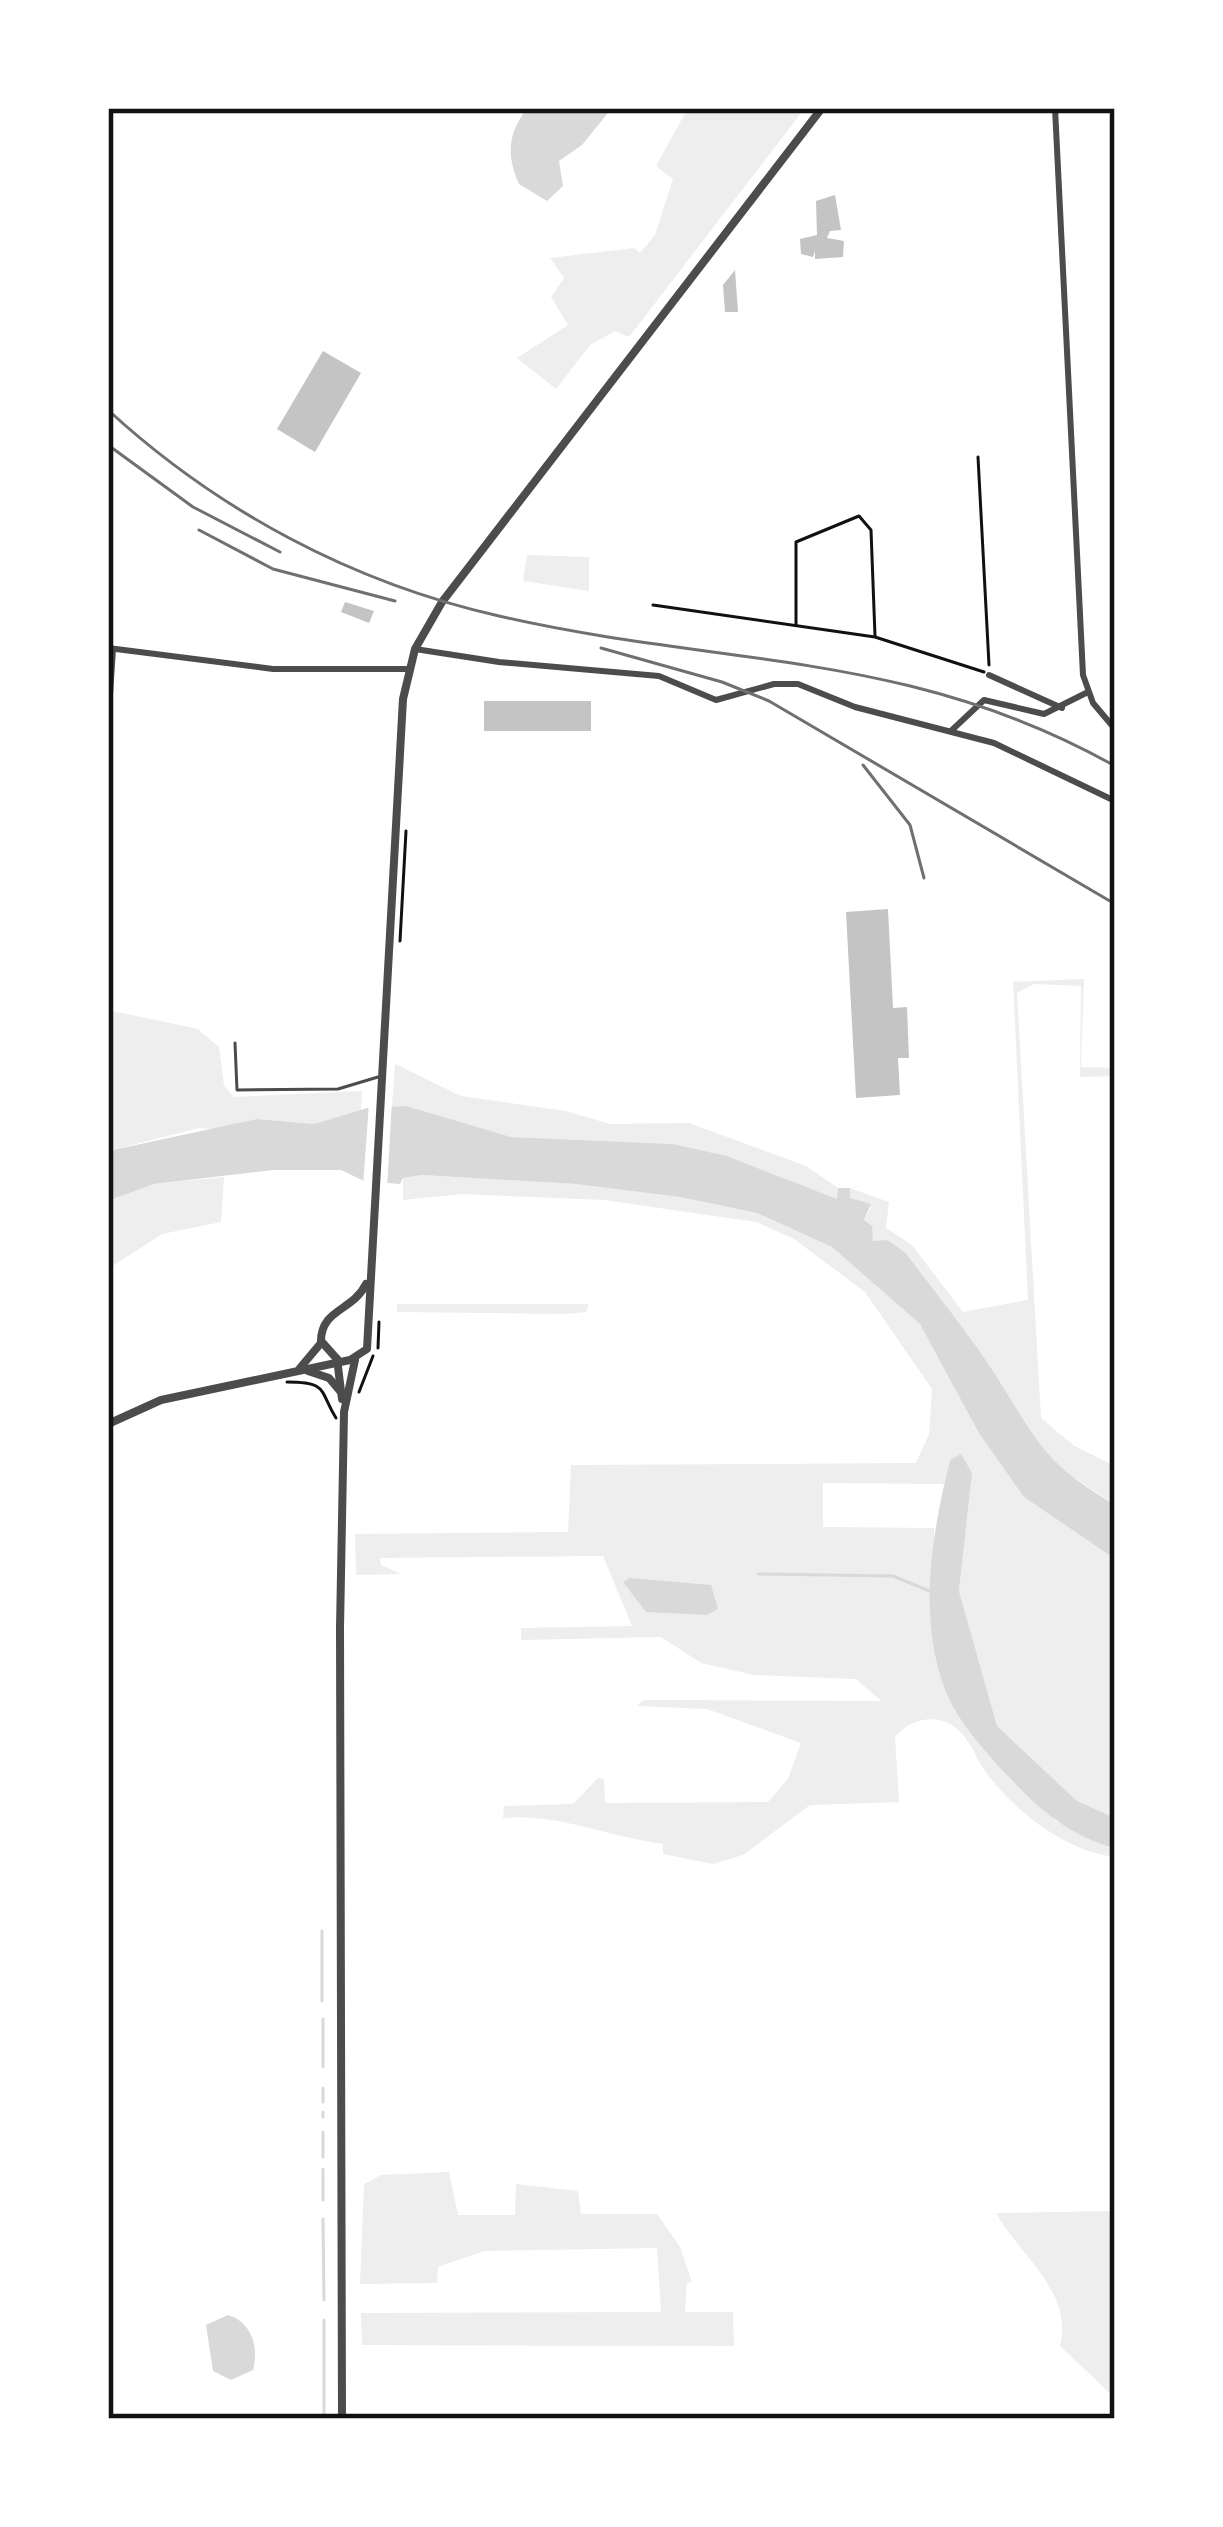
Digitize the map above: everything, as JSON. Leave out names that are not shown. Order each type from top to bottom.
[{"type":"street","points":[[344,1414],[356,1358],[370,1342],[367,1283],[379,1082],[408,669],[415,649],[442,602],[822,108]]},
{"type":"street","points":[[1055,108],[1088,692],[1115,729]]},
{"type":"street","points":[[108,725],[110,649],[249,667],[408,669]]},
{"type":"street","points":[[415,649],[499,662],[659,676],[716,700],[774,684],[798,684],[855,706],[1016,752],[1115,801]]},
{"type":"street","points":[[989,675],[1062,708]]},
{"type":"street","points":[[952,730],[984,700],[1044,714],[1088,692]]},
{"type":"street","points":[[298,1371],[322,1341],[326,1319],[345,1309],[367,1283]]},
{"type":"street","points":[[345,1309],[368,1321]]},
{"type":"street","points":[[322,1341],[337,1358],[344,1414],[342,2419]]},
{"type":"street","points":[[108,1424],[161,1400],[283,1376],[337,1358],[356,1358]]},
{"type":"street","points":[[298,1371],[329,1378],[341,1394]]},
{"type":"lane","points":[[235,1043],[237,1090],[338,1089],[379,1082]]},
{"type":"path","points":[[652,605],[874,638],[989,675],[978,458]]},
{"type":"path","points":[[796,625],[796,542],[859,516],[872,530],[874,638]]},
{"type":"path","points":[[398,955],[407,882],[406,831]]},
{"type":"path","points":[[355,1401],[371,1359]]},
{"type":"path","points":[[283,1376],[288,1384],[319,1385],[328,1395],[332,1418],[344,1414]]},
{"type":"shaded area","points":[[527,108],[612,108],[582,145],[559,161],[563,186],[547,201],[519,184],[512,163],[513,136]]},
{"type":"shaded area","points":[[688,108],[805,108],[629,337],[615,331],[590,345],[556,389],[517,358],[568,325],[551,297],[564,278],[550,258],[634,248],[640,253],[655,235],[673,179],[656,166]]},
{"type":"shaded area","points":[[527,555],[589,557],[589,591],[523,581]]},
{"type":"shaded area","points":[[1084,979],[1081,1067],[1115,1068],[1115,1076],[1080,1077],[1081,986],[1034,984],[1017,993],[1041,1418],[1073,1445],[1115,1466],[1115,1505],[1051,1462],[906,1253],[873,1241],[864,1221],[871,1207],[850,1198],[850,1188],[889,1202],[886,1228],[912,1245],[963,1312],[1028,1300],[1013,982]]},
{"type":"shaded area","points":[[108,1010],[198,1029],[219,1047],[224,1086],[234,1097],[362,1091],[361,1110],[314,1124],[257,1119],[227,1130],[199,1128],[108,1151]]},
{"type":"shaded area","points":[[395,1064],[461,1096],[566,1111],[610,1124],[689,1123],[806,1166],[838,1188],[839,1200],[727,1156],[673,1144],[511,1137],[392,1107]]},
{"type":"shaded area","points":[[406,1106],[511,1137],[673,1144],[727,1156],[837,1199],[838,1188],[850,1188],[850,1198],[871,1204],[864,1220],[872,1226],[873,1241],[887,1240],[906,1253],[1049,1455],[1115,1505],[1115,1559],[1024,1497],[979,1433],[920,1324],[832,1247],[757,1213],[680,1197],[576,1184],[422,1175],[403,1178],[400,1184],[364,1181],[341,1170],[273,1170],[154,1184],[108,1201],[108,1151],[257,1119],[314,1124],[367,1108]]},
{"type":"shaded area","points":[[422,1175],[576,1184],[680,1197],[757,1213],[832,1247],[920,1324],[1024,1497],[1115,1559],[1115,1818],[1077,1801],[997,1726],[959,1591],[971,1481],[950,1460],[944,1484],[823,1483],[823,1527],[934,1528],[937,1648],[954,1709],[1056,1821],[1115,1848],[1115,1857],[1078,1847],[1042,1827],[997,1786],[959,1730],[930,1719],[907,1726],[895,1737],[899,1802],[810,1805],[743,1855],[713,1864],[663,1854],[663,1844],[563,1822],[503,1818],[504,1806],[573,1804],[598,1778],[604,1779],[605,1803],[768,1802],[788,1779],[801,1743],[707,1709],[637,1706],[643,1700],[881,1701],[856,1679],[754,1675],[701,1663],[661,1637],[521,1640],[521,1628],[632,1626],[603,1556],[380,1558],[381,1565],[401,1574],[356,1575],[355,1534],[568,1532],[571,1465],[916,1463],[929,1434],[932,1389],[865,1292],[794,1239],[756,1222],[604,1200],[463,1194],[403,1200],[403,1178]]},
{"type":"shaded area","points":[[224,1177],[221,1222],[162,1234],[108,1269],[108,1201],[154,1184]]},
{"type":"shaded area","points":[[397,1304],[589,1304],[586,1312],[564,1314],[397,1312]]},
{"type":"shaded area","points":[[961,1454],[972,1473],[959,1591],[997,1726],[1077,1801],[1115,1818],[1115,1848],[1070,1829],[1044,1811],[986,1752],[952,1705],[933,1646],[930,1583],[950,1460]]},
{"type":"shaded area","points":[[630,1578],[711,1585],[718,1609],[707,1615],[646,1612],[623,1582]]},
{"type":"shaded area","points":[[449,2172],[458,2215],[515,2215],[516,2184],[578,2191],[581,2214],[657,2214],[680,2247],[692,2282],[687,2283],[685,2312],[733,2312],[734,2346],[362,2345],[361,2313],[661,2312],[657,2248],[484,2251],[438,2267],[437,2283],[360,2284],[364,2184],[381,2175]]},
{"type":"shaded area","points":[[1115,2211],[1115,2398],[1060,2346],[1062,2327],[1052,2291],[996,2213]]},
{"type":"shaded area","points":[[228,2315],[248,2330],[255,2353],[253,2370],[231,2380],[213,2371],[206,2325]]},
{"type":"pier","points":[[392,1101],[387,1189],[363,1187],[369,1102]]},
{"type":"building","points":[[835,195],[841,230],[830,231],[827,238],[844,241],[843,257],[815,259],[815,251],[813,257],[801,254],[800,239],[817,235],[816,201]]},
{"type":"building","points":[[735,270],[738,312],[725,312],[723,285]]},
{"type":"building","points":[[323,351],[361,373],[315,452],[277,429]]},
{"type":"building","points":[[345,602],[374,611],[369,623],[341,612]]},
{"type":"building","points":[[484,701],[591,701],[591,731],[484,731]]},
{"type":"building","points":[[888,909],[893,1008],[907,1007],[909,1058],[898,1058],[900,1095],[856,1098],[846,912]]},
{"type":"waterway","points":[[758,1574],[893,1576],[932,1592]]},
{"type":"waterway","points":[[322,1931],[322,2001]]},
{"type":"waterway","points":[[323,2019],[323,2067]]},
{"type":"waterway","points":[[323,2088],[323,2102]]},
{"type":"waterway","points":[[323,2112],[323,2117]]},
{"type":"waterway","points":[[323,2132],[323,2157]]},
{"type":"waterway","points":[[323,2169],[323,2200]]},
{"type":"waterway","points":[[323,2219],[324,2300]]},
{"type":"waterway","points":[[324,2320],[324,2419]]},
{"type":"railway","points":[[108,410],[242,511],[340,563],[392,584],[499,616],[580,632],[887,681],[962,700],[1038,728],[1115,766]]},
{"type":"railway","points":[[108,445],[193,507],[280,552]]},
{"type":"railway","points":[[199,530],[273,569],[395,601]]},
{"type":"railway","points":[[601,648],[722,682],[769,701],[1115,904]]},
{"type":"railway","points":[[863,765],[910,825],[924,878]]}]
